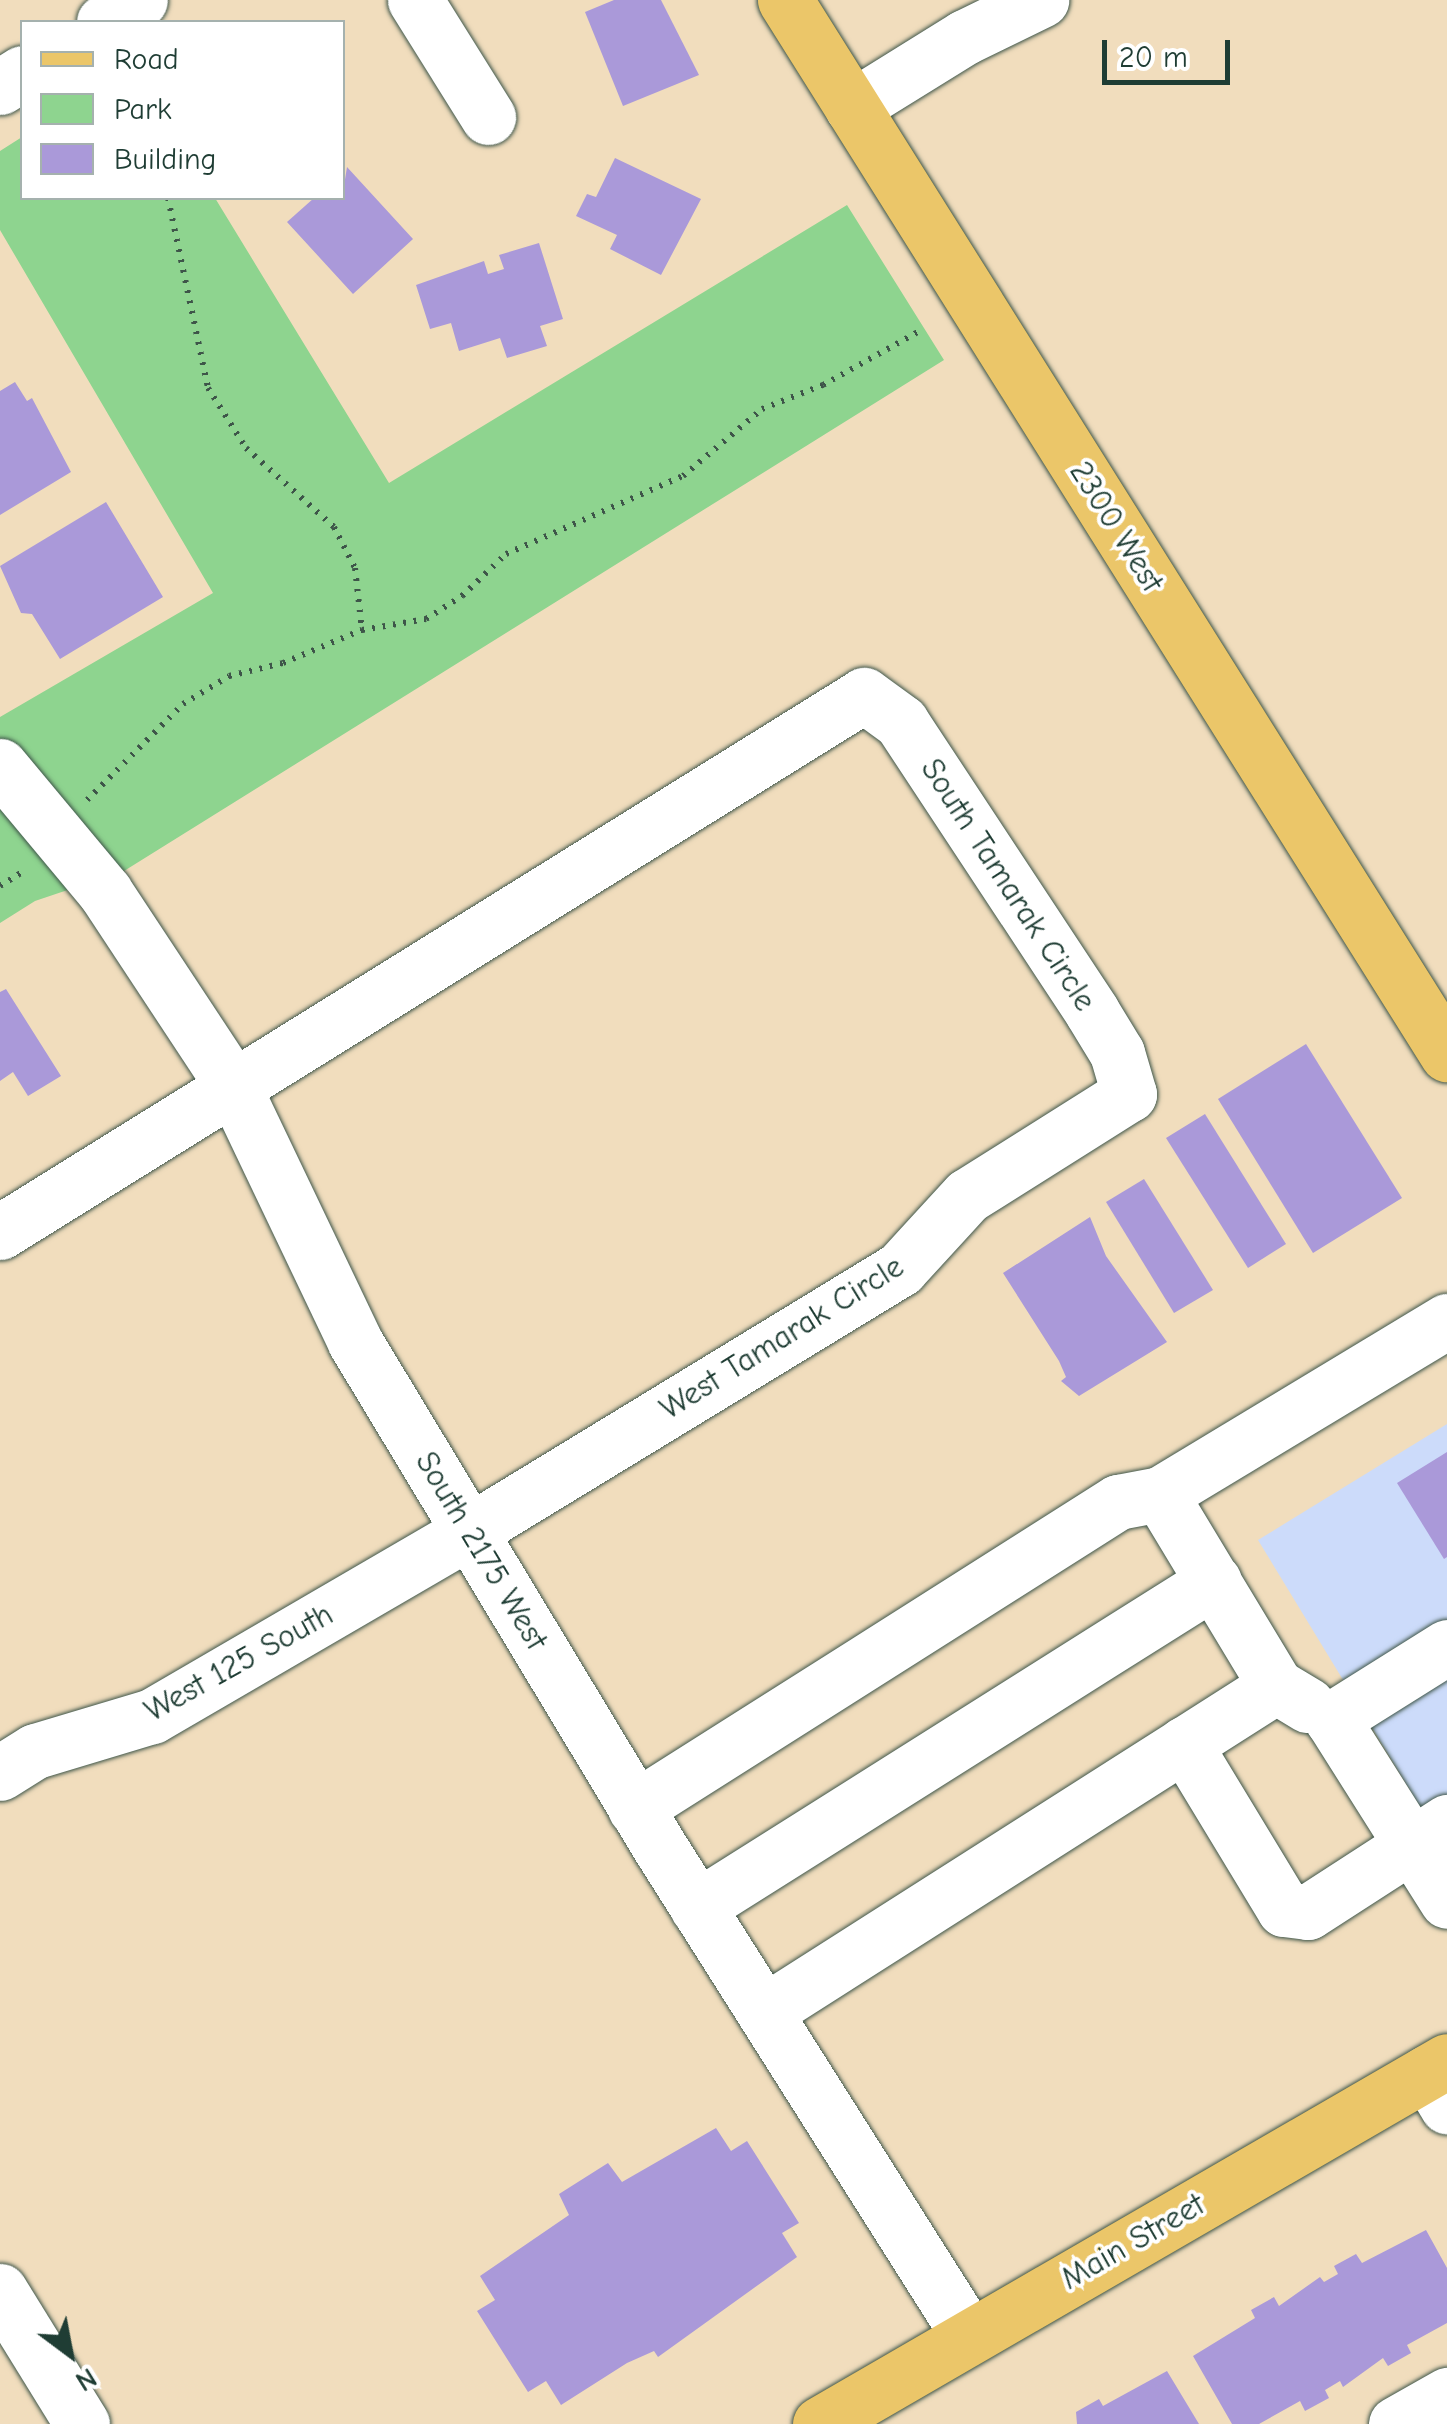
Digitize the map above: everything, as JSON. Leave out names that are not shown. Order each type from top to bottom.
[{"type":"main road","name":"2300 West","points":[[785,0],[1447,1054]]},
{"type":"main road","name":"Main Street","points":[[820,2424],[968,2336],[1440,2080]]},
{"type":"street","points":[[107,20],[140,0]]},
{"type":"street","points":[[415,0],[488,117]]},
{"type":"street","points":[[852,107],[965,37],[1042,0]]},
{"type":"street","name":"South Tamarak Circle","points":[[234,1088],[864,695],[901,722],[1092,1012],[1117,1053],[1130,1094]]},
{"type":"street","name":"South 2175 West","points":[[0,766],[105,892],[234,1088],[355,1342],[635,1808],[968,2336]]},
{"type":"street","points":[[0,1232],[234,1088]]},
{"type":"street","name":"West Tamarak Circle","points":[[470,1531],[900,1268],[967,1196],[1130,1094]]},
{"type":"street","points":[[635,1808],[1118,1502],[1160,1494],[1447,1321]]},
{"type":"street","points":[[1160,1494],[1276,1686],[1332,1719],[1430,1833],[1447,1901]]},
{"type":"street","name":"West 125 South","points":[[0,1773],[35,1752],[152,1716],[470,1531]]},
{"type":"street","points":[[697,1907],[1214,1581]]},
{"type":"street","points":[[1332,1719],[1447,1647]]},
{"type":"street","points":[[764,2012],[1276,1686]]},
{"type":"street","points":[[1184,1744],[1284,1908],[1308,1912],[1430,1833]]},
{"type":"street","points":[[0,2291],[82,2424]]},
{"type":"street","points":[[1396,2424],[1447,2395]]},
{"type":"path","points":[[168,200],[208,388],[246,448],[334,528],[355,568],[362,630]]},
{"type":"path","points":[[76,812],[182,704],[229,676],[282,664],[362,630],[426,619],[462,596],[506,554],[683,476],[762,408],[823,385],[923,329]]},
{"type":"path","points":[[0,886],[30,866]]},
{"type":"shaded area","points":[[1447,1424],[1447,1851],[1258,1540]]},
{"type":"green space","points":[[20,138],[20,200],[216,200],[389,483],[847,205],[944,360],[124,871],[35,901],[0,923],[0,717],[213,593],[0,230],[0,151]]},
{"type":"building","points":[[614,0],[661,0],[699,75],[623,106],[585,12]]},
{"type":"building","points":[[615,158],[701,199],[661,275],[610,249],[617,235],[576,216],[587,194],[596,197]]},
{"type":"building","points":[[347,167],[413,239],[353,294],[287,222],[312,200],[345,200]]},
{"type":"building","points":[[539,243],[563,319],[540,326],[547,346],[507,358],[500,338],[459,351],[451,323],[430,329],[416,285],[484,261],[488,274],[504,269],[499,255]]},
{"type":"building","points":[[15,382],[27,401],[32,398],[71,472],[0,515],[0,391]]},
{"type":"building","points":[[106,502],[163,597],[60,659],[32,614],[21,613],[0,566]]},
{"type":"building","points":[[6,989],[61,1076],[28,1096],[13,1072],[0,1081],[0,992]]},
{"type":"building","points":[[1306,1044],[1402,1198],[1313,1253],[1218,1099]]},
{"type":"building","points":[[1205,1114],[1286,1244],[1248,1268],[1166,1138]]},
{"type":"building","points":[[1144,1179],[1213,1290],[1174,1313],[1106,1202]]},
{"type":"building","points":[[1090,1217],[1106,1256],[1167,1342],[1079,1396],[1061,1381],[1066,1377],[1059,1361],[1003,1273]]},
{"type":"building","points":[[1447,1452],[1447,1557],[1444,1559],[1397,1483]]},
{"type":"building","points":[[716,2128],[731,2151],[747,2141],[799,2223],[782,2233],[797,2257],[658,2357],[654,2351],[627,2363],[561,2405],[546,2381],[528,2392],[477,2311],[495,2300],[480,2276],[569,2215],[559,2194],[608,2163],[622,2182]]},
{"type":"building","points":[[1426,2230],[1447,2268],[1447,2323],[1407,2345],[1411,2353],[1388,2366],[1383,2358],[1343,2387],[1340,2381],[1325,2390],[1329,2398],[1305,2411],[1300,2401],[1259,2424],[1232,2424],[1193,2356],[1255,2318],[1251,2310],[1274,2297],[1279,2306],[1320,2277],[1324,2282],[1338,2274],[1334,2266],[1356,2254],[1362,2263]]},
{"type":"building","points":[[1167,2371],[1199,2424],[1077,2424],[1076,2412],[1099,2399],[1103,2406]]}]
